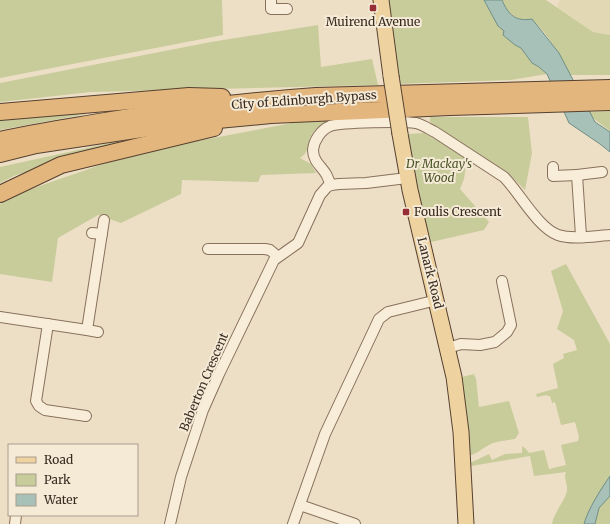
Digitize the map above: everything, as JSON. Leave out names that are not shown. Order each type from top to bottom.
[{"type":"highway","name":"City of Edinburgh Bypass","points":[[449,100],[610,88]]},
{"type":"highway","points":[[0,112],[189,96],[270,107]]},
{"type":"highway","name":"City of Edinburgh Bypass","points":[[0,154],[36,145],[175,124],[270,107],[316,96],[449,100],[610,102]]},
{"type":"highway","name":"City of Edinburgh Bypass","points":[[0,140],[28,133],[152,113],[270,107]]},
{"type":"highway","points":[[0,194],[61,165],[270,107]]},
{"type":"main road","name":"Lanark Road","points":[[381,0],[407,178],[448,348],[459,411],[466,524]]},
{"type":"street","points":[[271,0],[271,9],[287,9]]},
{"type":"street","points":[[407,178],[366,183],[331,185],[314,158],[313,150],[317,139],[326,129],[336,125],[360,123],[415,123],[430,129],[504,177],[512,185],[535,216],[557,235],[610,235]]},
{"type":"street","points":[[553,166],[553,176],[602,172]]},
{"type":"street","points":[[577,175],[581,236]]},
{"type":"street","name":"Baberton Crescent","points":[[170,524],[181,478],[203,410],[271,264],[277,256],[298,243],[323,190],[331,185]]},
{"type":"street","points":[[87,330],[97,233],[104,220]]},
{"type":"street","points":[[208,249],[265,249],[270,250],[277,256]]},
{"type":"street","points":[[448,348],[461,344],[480,345],[495,342],[507,332],[511,325],[502,309],[502,281]]},
{"type":"street","points":[[293,524],[325,434],[379,319],[388,312],[437,300]]},
{"type":"street","points":[[0,317],[98,332]]},
{"type":"street","points":[[48,324],[36,401],[39,406],[45,410],[86,416]]},
{"type":"street","points":[[300,505],[355,524]]},
{"type":"shaded area","points":[[560,0],[610,0],[610,35],[593,32],[557,7]]},
{"type":"green space","points":[[0,0],[222,0],[223,35],[0,78]]},
{"type":"green space","points":[[385,0],[484,0],[489,10],[515,45],[521,48],[532,63],[547,74],[511,80],[397,84]]},
{"type":"green space","points":[[502,0],[546,0],[593,32],[610,35],[610,75],[570,75],[554,46],[544,32],[532,20],[520,19],[510,13],[509,14]]},
{"type":"green space","points":[[318,25],[321,67],[372,59],[378,85],[91,92],[0,102],[0,83],[211,42]]},
{"type":"green space","points":[[84,108],[86,114],[0,130],[0,119]]},
{"type":"green space","points":[[610,111],[610,131],[585,112]]},
{"type":"green space","points":[[430,117],[528,117],[532,153],[525,190],[508,173],[430,122]]},
{"type":"green space","points":[[328,120],[313,133],[310,138],[307,151],[300,158],[311,164],[316,173],[261,175],[258,182],[182,180],[181,194],[121,223],[98,215],[58,238],[52,282],[0,274],[0,204],[31,189],[106,163],[192,142],[298,122]]},
{"type":"green space","name":"Dr Mackay's Wood","points":[[424,133],[457,151],[467,160],[464,179],[460,189],[489,222],[484,230],[431,242],[413,176],[408,134]]},
{"type":"green space","points":[[123,140],[125,143],[16,175],[0,183],[0,167]]},
{"type":"green space","points":[[566,264],[610,344],[610,524],[552,524],[567,491],[565,477],[566,472],[534,476],[530,456],[471,466],[470,463],[489,454],[492,460],[505,454],[522,453],[522,446],[529,453],[544,450],[549,469],[566,465],[561,445],[578,441],[579,437],[575,422],[561,425],[555,402],[552,403],[550,396],[547,395],[537,397],[536,394],[558,388],[553,364],[564,358],[563,354],[577,350],[574,340],[557,329],[563,311],[551,271]]},
{"type":"green space","points":[[474,374],[476,379],[479,407],[509,401],[519,433],[515,439],[493,443],[472,455],[463,456],[458,378]]},
{"type":"water","points":[[484,0],[502,0],[513,16],[526,20],[532,19],[559,53],[595,122],[610,132],[610,152],[569,123],[547,74],[532,63],[521,48],[503,35],[504,31],[498,26]]},
{"type":"water","points":[[610,476],[610,496],[599,508],[595,524],[584,524],[599,493]]},
{"type":"place","name":"Muirend Avenue","points":[[373,8]]},
{"type":"place","name":"Foulis Crescent","points":[[406,212]]}]
